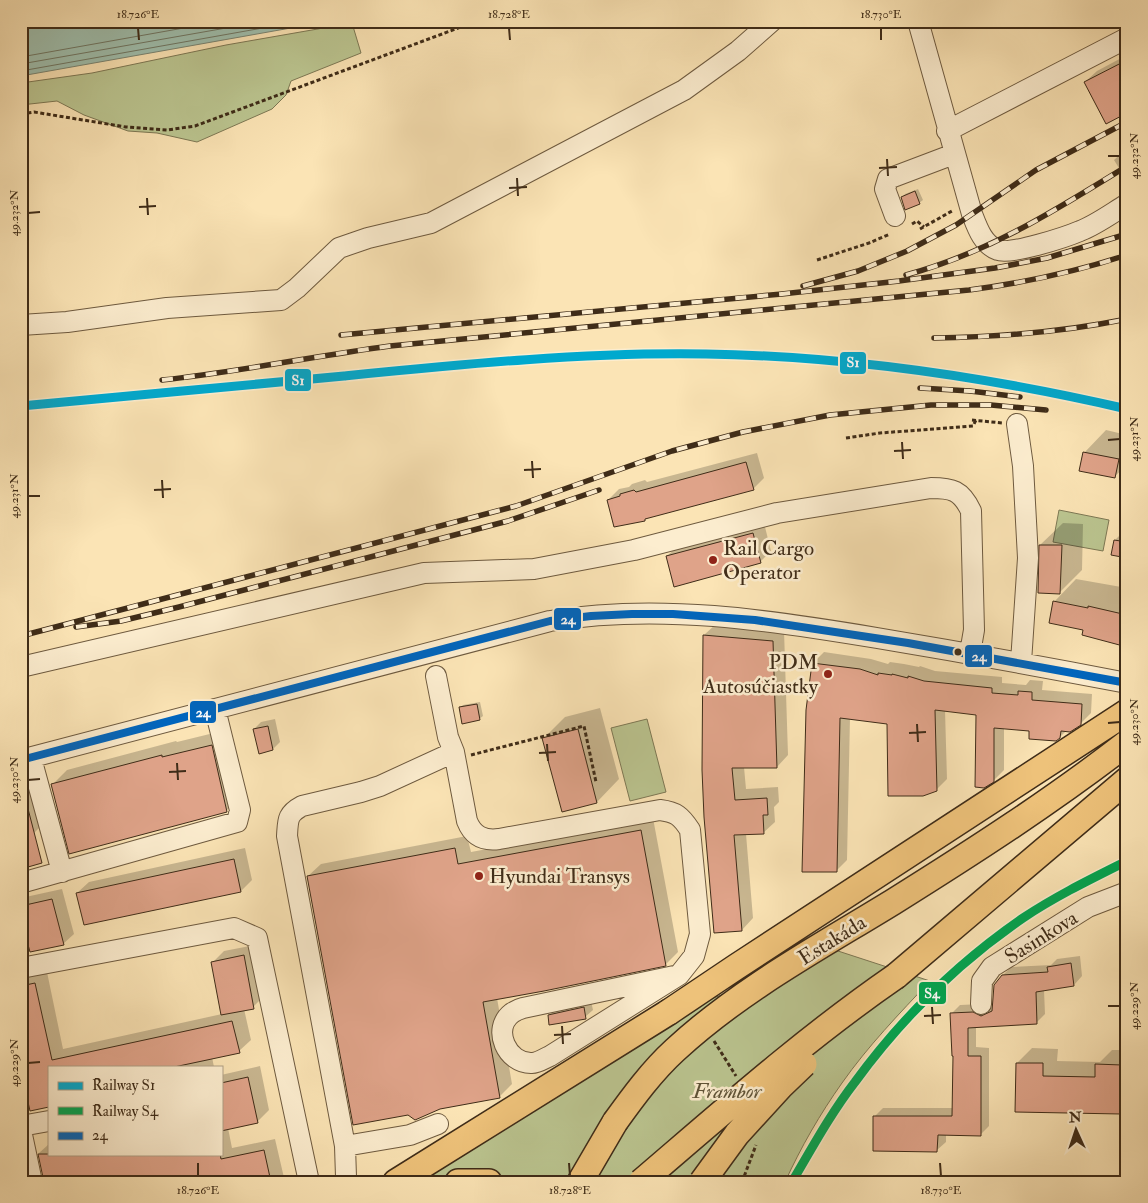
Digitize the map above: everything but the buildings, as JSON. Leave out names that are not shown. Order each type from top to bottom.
[{"type":"main road","points":[[396,1182],[670,1012],[1127,712]]},
{"type":"main road","name":"Estakáda","points":[[580,1182],[605,1137],[642,1086],[673,1051],[719,1012],[758,985],[963,858],[1061,792],[1127,742]]},
{"type":"main road","points":[[702,1182],[737,1134],[780,1087],[896,976],[1127,780]]},
{"type":"main road","points":[[641,1182],[810,1040],[896,976]]},
{"type":"main road","points":[[458,1182],[489,1182]]},
{"type":"street","points":[[21,324],[66,322],[167,308],[281,300],[298,288],[339,248],[368,238],[431,223],[684,90],[738,51],[772,21]]},
{"type":"street","points":[[918,21],[947,131],[969,202],[979,233],[989,245],[999,251],[1020,250],[1081,231],[1127,204]]},
{"type":"street","points":[[947,131],[1127,38]]},
{"type":"street","points":[[895,216],[885,189],[888,179],[954,154]]},
{"type":"street","points":[[1017,424],[1024,466],[1028,558],[1021,662]]},
{"type":"street","points":[[21,667],[424,573],[534,569],[634,550],[777,513],[931,488],[954,490],[966,502],[971,511],[974,630],[970,653]]},
{"type":"street","points":[[62,872],[26,759],[550,621],[584,616],[668,612],[782,622],[1021,662],[1127,683]]},
{"type":"street","points":[[436,676],[448,737],[460,754],[467,821],[474,833],[484,839],[499,839],[660,810],[672,812],[684,819],[690,830],[700,934],[694,956],[679,975],[550,1056],[533,1063],[518,1061],[508,1052],[502,1037],[504,1025],[511,1014],[523,1008],[679,975]]},
{"type":"street","points":[[21,883],[237,822],[240,810],[215,709]]},
{"type":"street","points":[[345,1174],[345,1146],[287,836],[289,816],[293,810],[302,806],[380,786],[460,754]]},
{"type":"street","name":"Sasinkova","points":[[981,1004],[982,981],[992,967],[1088,907],[1127,892]]},
{"type":"street","points":[[21,968],[234,928],[257,938],[309,1182]]},
{"type":"street","points":[[21,1126],[48,1121]]},
{"type":"street","points":[[345,1146],[410,1135],[438,1124]]},
{"type":"street","points":[[21,1130],[32,1182]]},
{"type":"path","points":[[21,114],[34,112],[126,127],[158,130],[194,126],[477,21]]},
{"type":"path","points":[[920,229],[969,202]]},
{"type":"path","points":[[817,260],[869,243]]},
{"type":"path","points":[[846,438],[880,432],[973,426],[974,420],[1017,424]]},
{"type":"path","points":[[460,754],[584,726],[596,782]]},
{"type":"green space","points":[[352,23],[361,53],[291,81],[286,95],[272,109],[197,142],[157,133],[128,131],[84,115],[57,101],[21,105],[21,83],[92,73],[226,45]]},
{"type":"green space","points":[[1059,510],[1109,520],[1103,551],[1053,542]]},
{"type":"green space","points":[[647,719],[666,792],[630,801],[611,728]]},
{"type":"green space","name":"Frambor","points":[[838,951],[930,981],[895,1018],[852,1069],[811,1131],[785,1182],[411,1182],[687,1008]]},
{"type":"water","points":[[21,21],[330,21],[21,76]]},
{"type":"railway","points":[[803,286],[858,271],[907,251],[956,225],[1036,170],[1127,122]]},
{"type":"railway","points":[[906,275],[966,255],[1021,229],[1127,166]]},
{"type":"railway","points":[[341,335],[782,294],[899,281],[995,268],[1047,258],[1127,234]]},
{"type":"railway","points":[[162,380],[390,346],[969,290],[1049,276],[1127,255]]},
{"type":"railway","points":[[934,338],[1031,333],[1127,319]]},
{"type":"railway","points":[[920,388],[1020,397]]},
{"type":"railway","points":[[21,636],[516,506],[672,451],[743,432],[830,415],[931,405],[991,405],[1046,410]]},
{"type":"railway","points":[[76,627],[121,621],[179,607],[508,521],[599,490]]},
{"type":"rail line","name":"S1","points":[[21,406],[525,360],[615,355],[706,354],[813,359],[918,370],[1023,387],[1127,409]]},
{"type":"rail line","name":"S4","points":[[792,1182],[846,1094],[892,1036],[932,993],[976,953],[1023,918],[1061,895],[1127,861]]},
{"type":"transit line","name":"24","points":[[21,760],[550,621],[591,616],[673,614],[755,620],[908,643],[1127,683]]},
{"type":"place","name":"Rail Cargo Operator","points":[[713,560]]},
{"type":"place","name":"PDM Autosúčiastky","points":[[828,674]]},
{"type":"place","name":"Hyundai Transys","points":[[479,876]]}]
